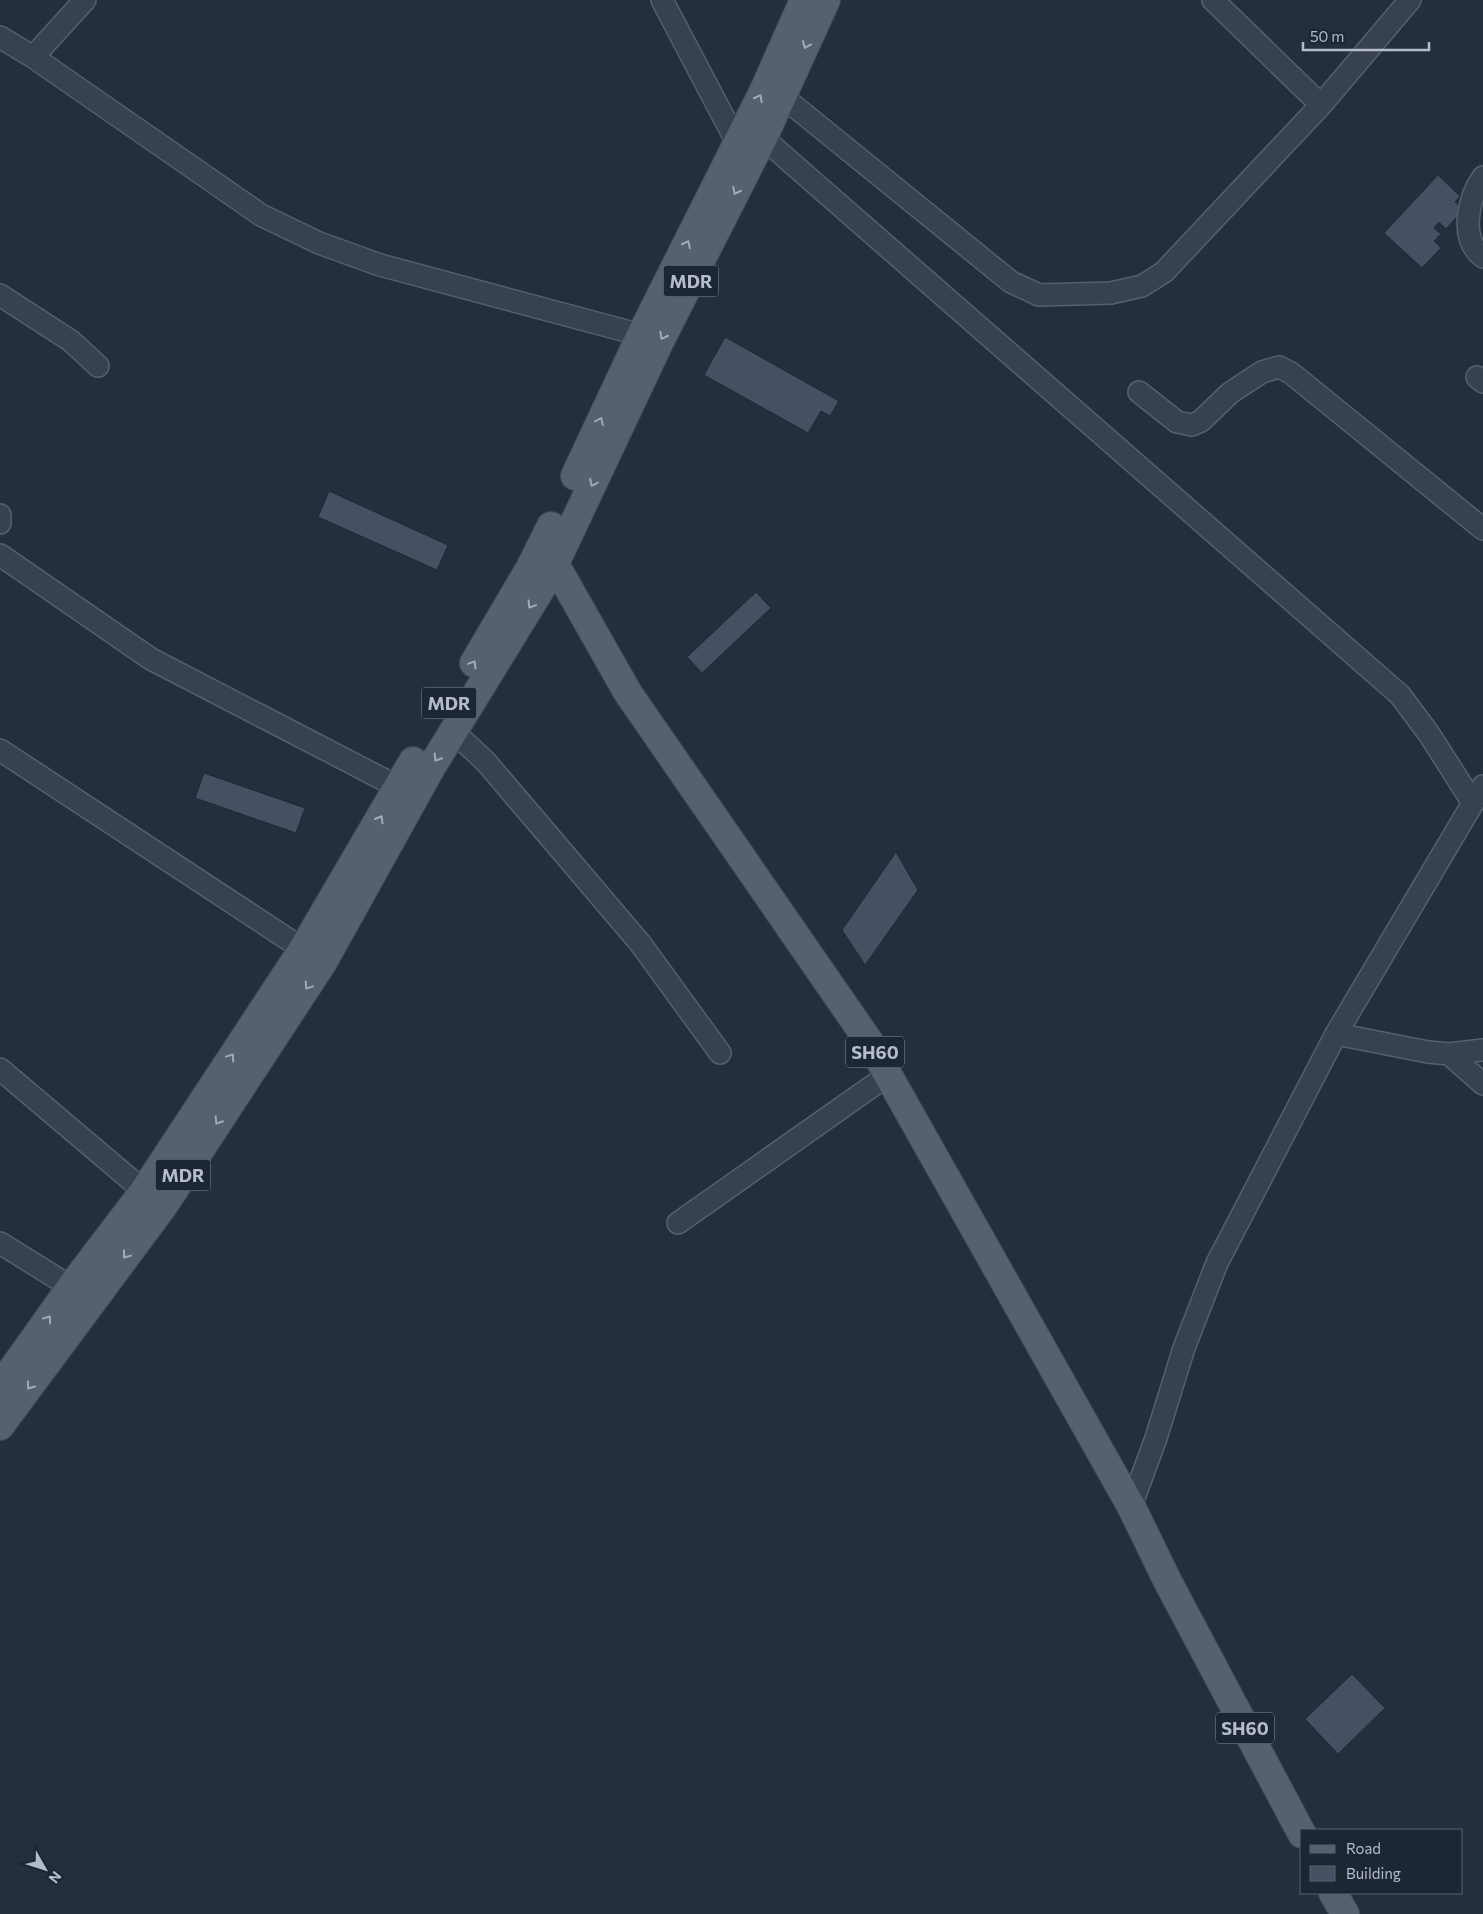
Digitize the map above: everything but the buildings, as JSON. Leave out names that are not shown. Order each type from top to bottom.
[{"type":"main road","name":"MDR","points":[[364,866],[424,780],[454,732],[659,343],[750,149],[804,0]]},
{"type":"main road","name":"MDR","points":[[0,1426],[164,1205],[342,907],[364,866],[398,787],[549,553],[641,335],[750,149],[783,97],[826,0]]},
{"type":"main road","name":"SH60","points":[[549,553],[628,693],[870,1043],[1131,1506],[1168,1582],[1298,1828]]},
{"type":"main road","name":"MDR","points":[[0,1387],[313,956]]},
{"type":"main road","points":[[1334,1894],[1344,1914]]},
{"type":"street","points":[[33,57],[85,0]]},
{"type":"street","points":[[662,0],[750,149],[1400,695],[1478,794],[1336,1034],[1217,1263],[1184,1348],[1156,1438],[1131,1506]]},
{"type":"street","points":[[1213,0],[1321,105]]},
{"type":"street","points":[[783,97],[1010,282],[1039,294],[1111,293],[1142,286],[1164,272],[1321,105],[1410,0]]},
{"type":"street","points":[[0,38],[33,57],[261,214],[319,243],[380,265],[641,335]]},
{"type":"street","points":[[1483,177],[1476,187],[1468,216],[1470,236],[1477,253],[1483,257]]},
{"type":"street","points":[[0,295],[71,341],[98,366]]},
{"type":"street","points":[[1139,392],[1178,422],[1192,425],[1200,421],[1230,393],[1262,372],[1278,367],[1291,373],[1483,529]]},
{"type":"street","points":[[0,515],[0,523]]},
{"type":"street","points":[[0,555],[151,659],[398,787]]},
{"type":"street","points":[[454,732],[486,762],[640,943],[720,1053]]},
{"type":"street","points":[[0,750],[313,956]]},
{"type":"street","points":[[1336,1034],[1428,1052],[1449,1054],[1483,1050]]},
{"type":"street","points":[[1449,1054],[1483,1084]]},
{"type":"street","points":[[0,1069],[144,1191]]},
{"type":"street","points":[[678,1223],[888,1075]]},
{"type":"street","points":[[0,1243],[71,1287]]}]
